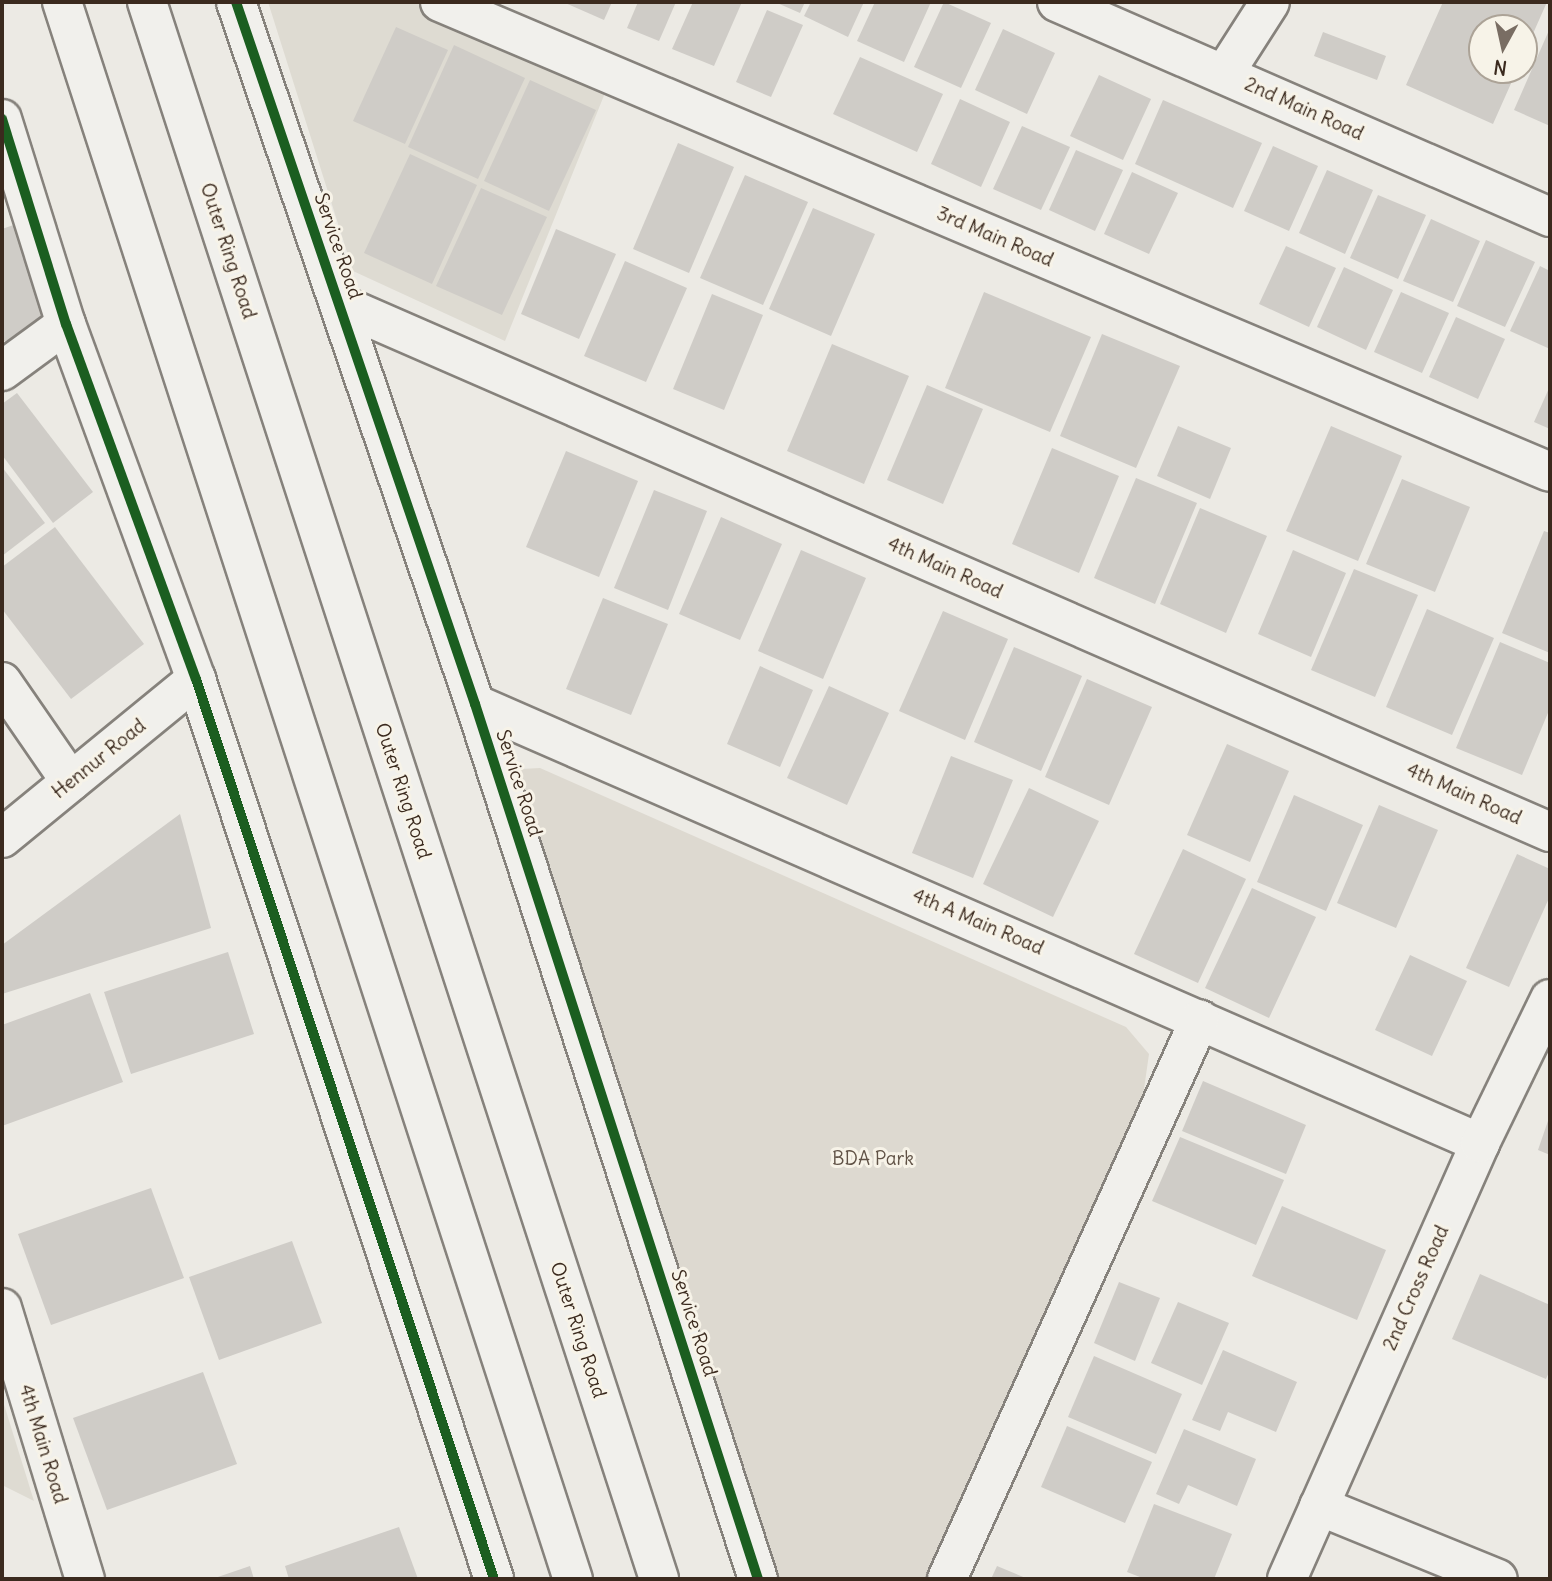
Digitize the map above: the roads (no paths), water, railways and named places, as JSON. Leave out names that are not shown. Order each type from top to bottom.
[{"type":"main road","points":[[62,2],[573,1579]]},
{"type":"main road","name":"Outer Ring Road","points":[[147,2],[659,1579]]},
{"type":"main road","name":"Service Road","points":[[236,2],[475,704],[758,1579]]},
{"type":"main road","name":"2nd Main Road","points":[[1057,2],[1550,217]]},
{"type":"main road","points":[[1224,74],[1270,2]]},
{"type":"main road","name":"3rd Main Road","points":[[456,5],[1550,472]]},
{"type":"main road","points":[[2,119],[66,324],[196,680],[494,1579]]},
{"type":"main road","name":"4th Main Road","points":[[339,304],[1550,832]]},
{"type":"main road","points":[[2,371],[66,324]]},
{"type":"main road","name":"Hennur Road","points":[[2,838],[196,680]]},
{"type":"main road","points":[[2,682],[71,782]]},
{"type":"main road","name":"4th A Main Road","points":[[475,704],[1480,1143]]},
{"type":"main road","name":"2nd Cross Road","points":[[1287,1579],[1480,1143],[1550,999]]},
{"type":"main road","points":[[947,1579],[1200,1019]]},
{"type":"main road","name":"4th Main Road","points":[[2,1308],[85,1579]]},
{"type":"main road","points":[[1319,1506],[1498,1579]]},
{"type":"park label","name":"BDA Park","points":[[873,1159]]}]
